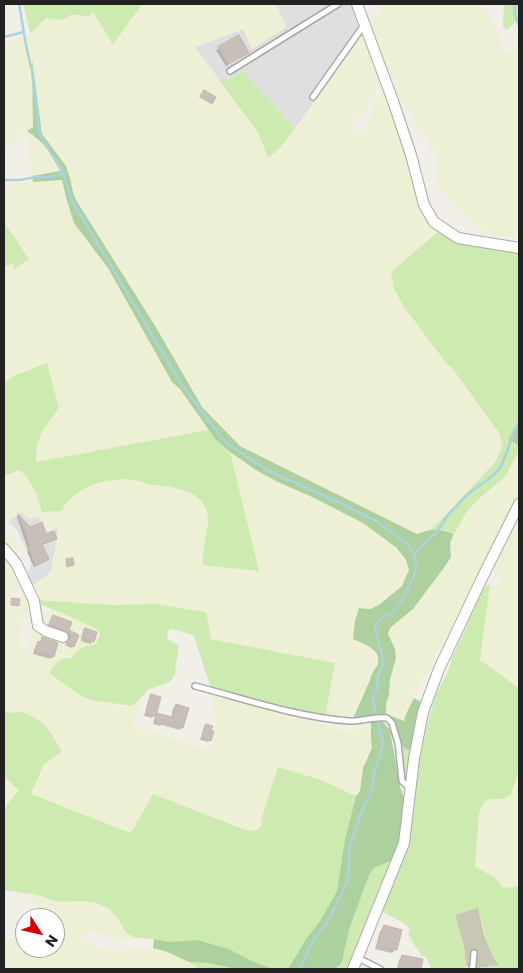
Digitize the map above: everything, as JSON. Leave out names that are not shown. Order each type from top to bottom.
[{"type":"street","points":[[357,4],[412,155],[424,205],[434,222],[458,238],[519,248]]},
{"type":"street","points":[[353,969],[404,843],[414,759],[423,712],[439,669],[519,504]]},
{"type":"street","points":[[4,549],[16,563],[34,601],[38,626],[63,637]]},
{"type":"lane","points":[[230,71],[338,4]]},
{"type":"lane","points":[[313,97],[365,24]]},
{"type":"lane","points":[[195,686],[301,714],[351,721],[387,718],[392,724],[398,743],[402,781],[411,790]]},
{"type":"lane","points":[[472,969],[474,953]]},
{"type":"lane","points":[[358,958],[380,969]]},
{"type":"shaded area","points":[[142,4],[276,4],[286,27],[252,49],[243,29],[195,47],[258,132],[292,134],[364,32],[381,76],[374,96],[351,127],[358,133],[369,119],[383,81],[399,126],[420,203],[441,229],[391,272],[404,307],[446,363],[453,369],[500,434],[502,448],[496,461],[432,529],[417,534],[240,446],[202,407],[157,329],[76,200],[70,178],[42,134],[33,64],[33,127],[28,131],[36,136],[47,148],[55,159],[60,172],[32,176],[27,131],[4,149],[4,44],[37,30],[40,23],[46,18],[57,20],[64,19],[70,15],[88,17],[93,11],[113,45]]},
{"type":"shaded area","points":[[276,4],[355,4],[364,32],[295,129],[243,71],[221,83],[195,47],[243,29],[252,49],[286,27]]},
{"type":"shaded area","points":[[376,4],[483,4],[504,44],[499,52],[519,54],[519,218],[518,232],[511,237],[501,237],[483,232],[471,223],[443,194],[437,180],[437,157],[409,109],[403,108],[369,21],[382,14]]},
{"type":"shaded area","points":[[62,180],[74,223],[108,268],[172,382],[180,389],[208,430],[36,462],[37,445],[42,432],[59,408],[14,376],[4,383],[4,266],[13,264],[14,269],[29,260],[4,222],[4,184]]},
{"type":"shaded area","points":[[519,450],[519,497],[494,548],[425,675],[404,721],[386,714],[395,649],[388,634],[390,628],[413,609],[446,566],[451,557],[450,543],[467,511],[505,477]]},
{"type":"shaded area","points":[[230,452],[278,482],[363,523],[397,548],[406,560],[409,569],[402,586],[379,605],[370,609],[359,608],[353,639],[374,650],[377,654],[378,662],[351,722],[325,718],[335,663],[211,639],[187,609],[155,604],[113,605],[37,600],[32,586],[51,572],[57,528],[48,532],[39,517],[29,519],[21,512],[6,524],[4,522],[4,476],[19,470],[27,476],[33,486],[42,512],[61,511],[65,502],[74,495],[97,483],[118,479],[180,488],[197,497],[204,505],[209,516],[209,525],[203,547],[258,571]]},
{"type":"shaded area","points":[[21,512],[39,516],[57,528],[51,572],[32,586],[27,573],[31,566],[30,558],[17,530],[8,522]]},
{"type":"shaded area","points":[[4,527],[15,540],[18,548],[18,563],[4,548]]},
{"type":"shaded area","points":[[519,527],[519,688],[480,660],[490,585],[495,586],[502,575],[495,573],[493,570],[511,532],[518,530]]},
{"type":"shaded area","points":[[4,552],[15,567],[17,578],[21,584],[14,596],[11,595],[9,606],[20,608],[22,598],[18,597],[24,586],[32,610],[23,622],[22,653],[28,651],[29,641],[35,626],[52,610],[99,630],[101,634],[96,644],[72,658],[64,657],[56,663],[49,672],[63,682],[106,702],[124,706],[137,703],[145,692],[134,726],[210,750],[215,736],[216,723],[211,695],[351,732],[357,725],[371,722],[372,748],[363,768],[360,791],[356,796],[321,780],[255,831],[132,833],[31,794],[44,764],[60,753],[20,712],[4,713]]},
{"type":"shaded area","points":[[519,769],[519,886],[503,888],[494,877],[475,868],[479,813],[484,802],[491,799],[504,799],[511,794]]},
{"type":"shaded area","points":[[4,776],[19,791],[4,810]]},
{"type":"shaded area","points":[[31,894],[59,902],[85,901],[97,903],[109,909],[118,919],[126,933],[136,938],[119,939],[90,932],[81,938],[95,946],[111,950],[129,950],[147,946],[165,951],[189,962],[199,969],[4,969],[4,940],[15,938],[15,958],[65,958],[65,908],[39,908]]},
{"type":"shaded area","points":[[478,907],[484,935],[494,958],[500,965],[479,968],[466,966],[464,947],[455,915]]},
{"type":"green space","points":[[23,4],[142,4],[113,45],[93,12],[89,17],[70,15],[64,19],[57,20],[46,18],[30,33]]},
{"type":"green space","points":[[504,4],[519,4],[519,18],[507,30],[503,27]]},
{"type":"green space","points":[[32,59],[42,134],[66,166],[76,200],[157,329],[202,407],[240,446],[417,534],[435,529],[454,534],[450,543],[451,557],[446,565],[413,609],[390,628],[388,634],[395,649],[396,658],[390,679],[386,714],[404,721],[414,698],[423,703],[414,750],[408,750],[403,747],[395,721],[389,718],[352,721],[378,660],[378,656],[372,648],[353,639],[359,608],[370,609],[379,605],[402,586],[409,570],[406,560],[397,548],[363,523],[278,482],[230,452],[215,439],[180,389],[172,382],[108,268],[74,223],[62,180],[33,182],[32,176],[60,171],[47,149],[27,131],[33,127]]},
{"type":"green space","points":[[243,71],[295,129],[279,149],[268,158],[258,132],[221,83]]},
{"type":"green space","points":[[4,222],[29,260],[14,270],[13,264],[4,266]]},
{"type":"green space","points":[[441,229],[519,251],[519,420],[513,430],[514,443],[519,446],[519,450],[505,477],[467,511],[454,534],[445,530],[432,529],[496,461],[502,448],[500,434],[453,369],[446,363],[404,307],[394,289],[391,272]]},
{"type":"green space","points":[[47,363],[59,408],[42,432],[37,445],[36,462],[208,430],[230,452],[259,571],[203,565],[208,515],[200,499],[181,489],[150,485],[134,480],[114,480],[93,485],[74,495],[61,511],[42,512],[34,489],[24,474],[19,470],[4,476],[4,383],[14,376]]},
{"type":"green space","points":[[519,420],[519,446],[509,439]]},
{"type":"green space","points":[[487,585],[490,585],[480,660],[519,688],[519,769],[511,794],[504,799],[491,799],[484,802],[479,813],[475,867],[494,877],[503,888],[519,886],[519,969],[478,969],[499,965],[488,944],[478,908],[455,915],[464,947],[466,969],[431,969],[427,958],[421,954],[408,934],[410,929],[404,923],[381,911],[410,822],[418,768],[436,695],[481,593]]},
{"type":"green space","points":[[37,600],[113,605],[155,604],[206,612],[211,639],[335,663],[325,718],[211,689],[194,636],[170,629],[167,633],[168,639],[178,645],[178,650],[175,673],[169,682],[151,688],[131,706],[92,700],[81,696],[49,673],[61,660],[72,658],[82,648],[96,644],[100,634],[99,630],[42,605]]},
{"type":"green space","points":[[20,712],[41,722],[53,736],[61,750],[60,753],[44,764],[31,794],[131,833],[153,794],[245,830],[255,831],[262,826],[261,820],[278,767],[321,780],[356,796],[345,839],[337,891],[320,921],[306,939],[288,969],[274,969],[256,963],[229,949],[198,940],[169,942],[136,938],[126,933],[118,919],[109,909],[97,903],[85,901],[59,902],[37,895],[4,890],[4,810],[19,791],[4,776],[4,713]]},
{"type":"green space","points":[[371,722],[383,722],[390,730],[400,787],[407,805],[399,846],[391,861],[374,868],[369,875],[350,927],[340,965],[334,969],[288,969],[306,939],[320,921],[337,891],[345,839],[356,796],[360,791],[363,768],[372,748]]},
{"type":"green space","points":[[403,747],[408,750],[414,750],[408,783],[403,773]]},
{"type":"green space","points":[[391,861],[350,969],[334,969],[340,965],[343,959],[350,927],[369,875],[374,868]]},
{"type":"green space","points":[[154,939],[169,942],[198,940],[229,949],[256,963],[274,969],[235,969],[209,963],[189,962],[165,951],[153,948]]},
{"type":"green space","points":[[189,962],[209,963],[235,969],[199,969]]},
{"type":"building","points":[[239,35],[249,53],[228,64],[218,47]]},
{"type":"building","points":[[204,90],[216,97],[212,104],[200,97]]},
{"type":"building","points":[[18,514],[30,527],[42,522],[46,534],[54,531],[57,539],[42,544],[49,559],[36,566],[28,548],[30,547]]},
{"type":"building","points":[[73,558],[74,565],[67,567],[66,559]]},
{"type":"building","points":[[12,598],[20,599],[19,606],[11,605]]},
{"type":"building","points":[[53,615],[72,622],[69,630],[79,635],[74,647],[66,643],[70,639],[68,632],[49,625]]},
{"type":"building","points":[[85,628],[97,632],[94,642],[82,638]]},
{"type":"building","points":[[42,637],[58,643],[54,657],[35,652],[38,641],[41,642]]},
{"type":"building","points":[[151,694],[161,697],[156,716],[146,714]]},
{"type":"building","points":[[176,704],[189,708],[183,728],[165,722],[164,724],[154,721],[157,713],[172,717]]},
{"type":"building","points":[[206,724],[213,726],[211,731],[214,731],[211,741],[202,738]]},
{"type":"building","points":[[384,925],[402,930],[397,950],[378,945]]},
{"type":"building","points":[[402,955],[423,959],[421,969],[399,969]]},
{"type":"waterway","points":[[19,4],[32,71],[40,135],[64,174],[71,199],[182,385],[226,443],[269,471],[378,522],[406,543],[415,555]]},
{"type":"waterway","points":[[515,4],[515,15],[519,26]]},
{"type":"waterway","points":[[4,37],[24,32]]},
{"type":"waterway","points":[[4,180],[20,180],[64,174]]},
{"type":"waterway","points":[[298,969],[302,965],[311,944],[330,918],[347,882],[351,843],[363,808],[371,792],[383,744],[373,700],[374,693],[377,690],[378,675],[383,666],[383,658],[375,630],[376,624],[382,618],[392,613],[403,599],[416,571],[415,555],[419,548],[437,532],[447,516],[468,494],[500,468],[514,431],[519,424]]}]
